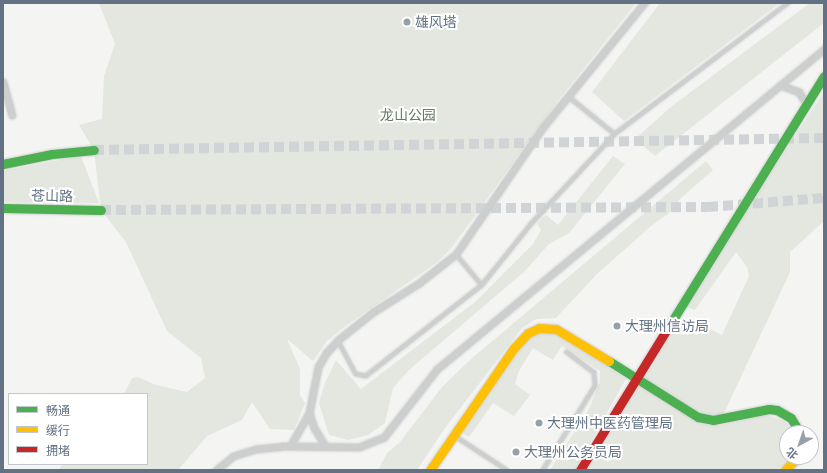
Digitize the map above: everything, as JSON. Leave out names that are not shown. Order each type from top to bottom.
[{"type":"street","points":[[290,446],[309,413],[318,367],[338,340],[373,312],[438,270],[456,254],[544,126],[644,3]]},
{"type":"street","points":[[216,470],[233,456],[246,451],[290,446],[359,447],[384,437],[437,369],[824,49]]},
{"type":"street","points":[[580,470],[824,76]]},
{"type":"street","points":[[3,82],[12,115]]},
{"type":"street","points":[[780,85],[799,92],[806,104]]},
{"type":"street","points":[[3,164],[57,153],[94,150]]},
{"type":"street","name":"苍山路","points":[[3,208],[101,210]]},
{"type":"street","points":[[430,470],[453,434],[514,348],[528,333],[540,328],[556,329],[564,333],[704,420],[769,409],[788,416],[794,425]]},
{"type":"street","points":[[309,413],[314,428],[325,446]]},
{"type":"lane","points":[[338,340],[356,374],[366,376],[482,285],[532,224],[615,134],[788,3]]},
{"type":"lane","points":[[568,96],[615,134]]},
{"type":"lane","points":[[456,254],[482,285]]},
{"type":"lane","points":[[543,470],[596,386],[594,373],[567,353]]},
{"type":"lane","points":[[453,434],[508,470]]},
{"type":"green space","name":"龙山公园","points":[[99,3],[636,3],[557,102],[450,250],[436,263],[344,327],[327,341],[313,361],[287,339],[300,369],[300,395],[305,403],[294,430],[270,429],[252,402],[242,420],[207,436],[178,470],[58,470],[62,465],[148,465],[148,393],[124,393],[132,378],[138,377],[156,385],[187,392],[205,378],[201,358],[167,331],[126,242],[101,210],[94,150],[79,125],[102,119],[104,76],[115,44]]},
{"type":"green space","points":[[660,3],[780,3],[624,121],[592,92]]},
{"type":"green space","points":[[810,3],[824,3],[824,23],[655,156],[635,139],[672,106]]},
{"type":"green space","points":[[824,92],[824,221],[790,252],[790,272],[718,426],[766,415],[785,421],[788,425],[779,425],[779,465],[784,465],[781,468],[773,470],[587,470],[678,324],[690,320],[722,335],[749,276],[747,267],[736,252],[695,310],[687,307],[755,197]]},
{"type":"green space","points":[[81,156],[99,203],[3,202],[3,171]]},
{"type":"green space","points":[[613,156],[625,164],[569,233],[549,244],[525,271],[409,370],[393,388],[385,423],[368,435],[348,440],[329,435],[319,403],[325,383],[336,360],[361,389],[475,302],[533,244],[541,230],[537,223],[546,215],[558,225]]},
{"type":"green space","points":[[706,161],[713,170],[680,199],[668,214],[651,226],[597,274],[556,318],[537,319],[522,328],[445,428],[417,470],[378,470],[387,453],[400,442],[442,387],[471,359]]},
{"type":"green space","points":[[557,332],[626,379],[575,470],[550,470],[589,409],[600,382],[600,371],[562,346],[553,360],[533,348],[519,371],[515,384],[530,395],[514,416],[493,403],[469,437],[459,431],[525,342],[538,333]]},
{"type":"tunnel","points":[[94,150],[824,138]]},
{"type":"tunnel","points":[[101,210],[708,207],[824,198]]},
{"type":"traffic: fast","points":[[669,326],[824,76]]},
{"type":"traffic: fast","points":[[3,164],[52,154],[94,150]]},
{"type":"traffic: fast","points":[[3,208],[101,210]]},
{"type":"traffic: fast","points":[[609,361],[698,417],[713,420],[769,409],[777,410],[791,418],[795,425]]},
{"type":"traffic: slow","points":[[430,470],[514,348],[528,333],[539,328],[556,329],[609,361]]},
{"type":"traffic: slow","points":[[785,470],[790,465]]},
{"type":"traffic: jam","points":[[580,470],[669,326]]},
{"type":"place","name":"雄风塔","points":[[407,22]]},
{"type":"place","name":"大理州信访局","points":[[617,326]]},
{"type":"place","name":"大理州中医药管理局","points":[[539,423]]},
{"type":"place","name":"大理州公务员局","points":[[516,452]]}]
